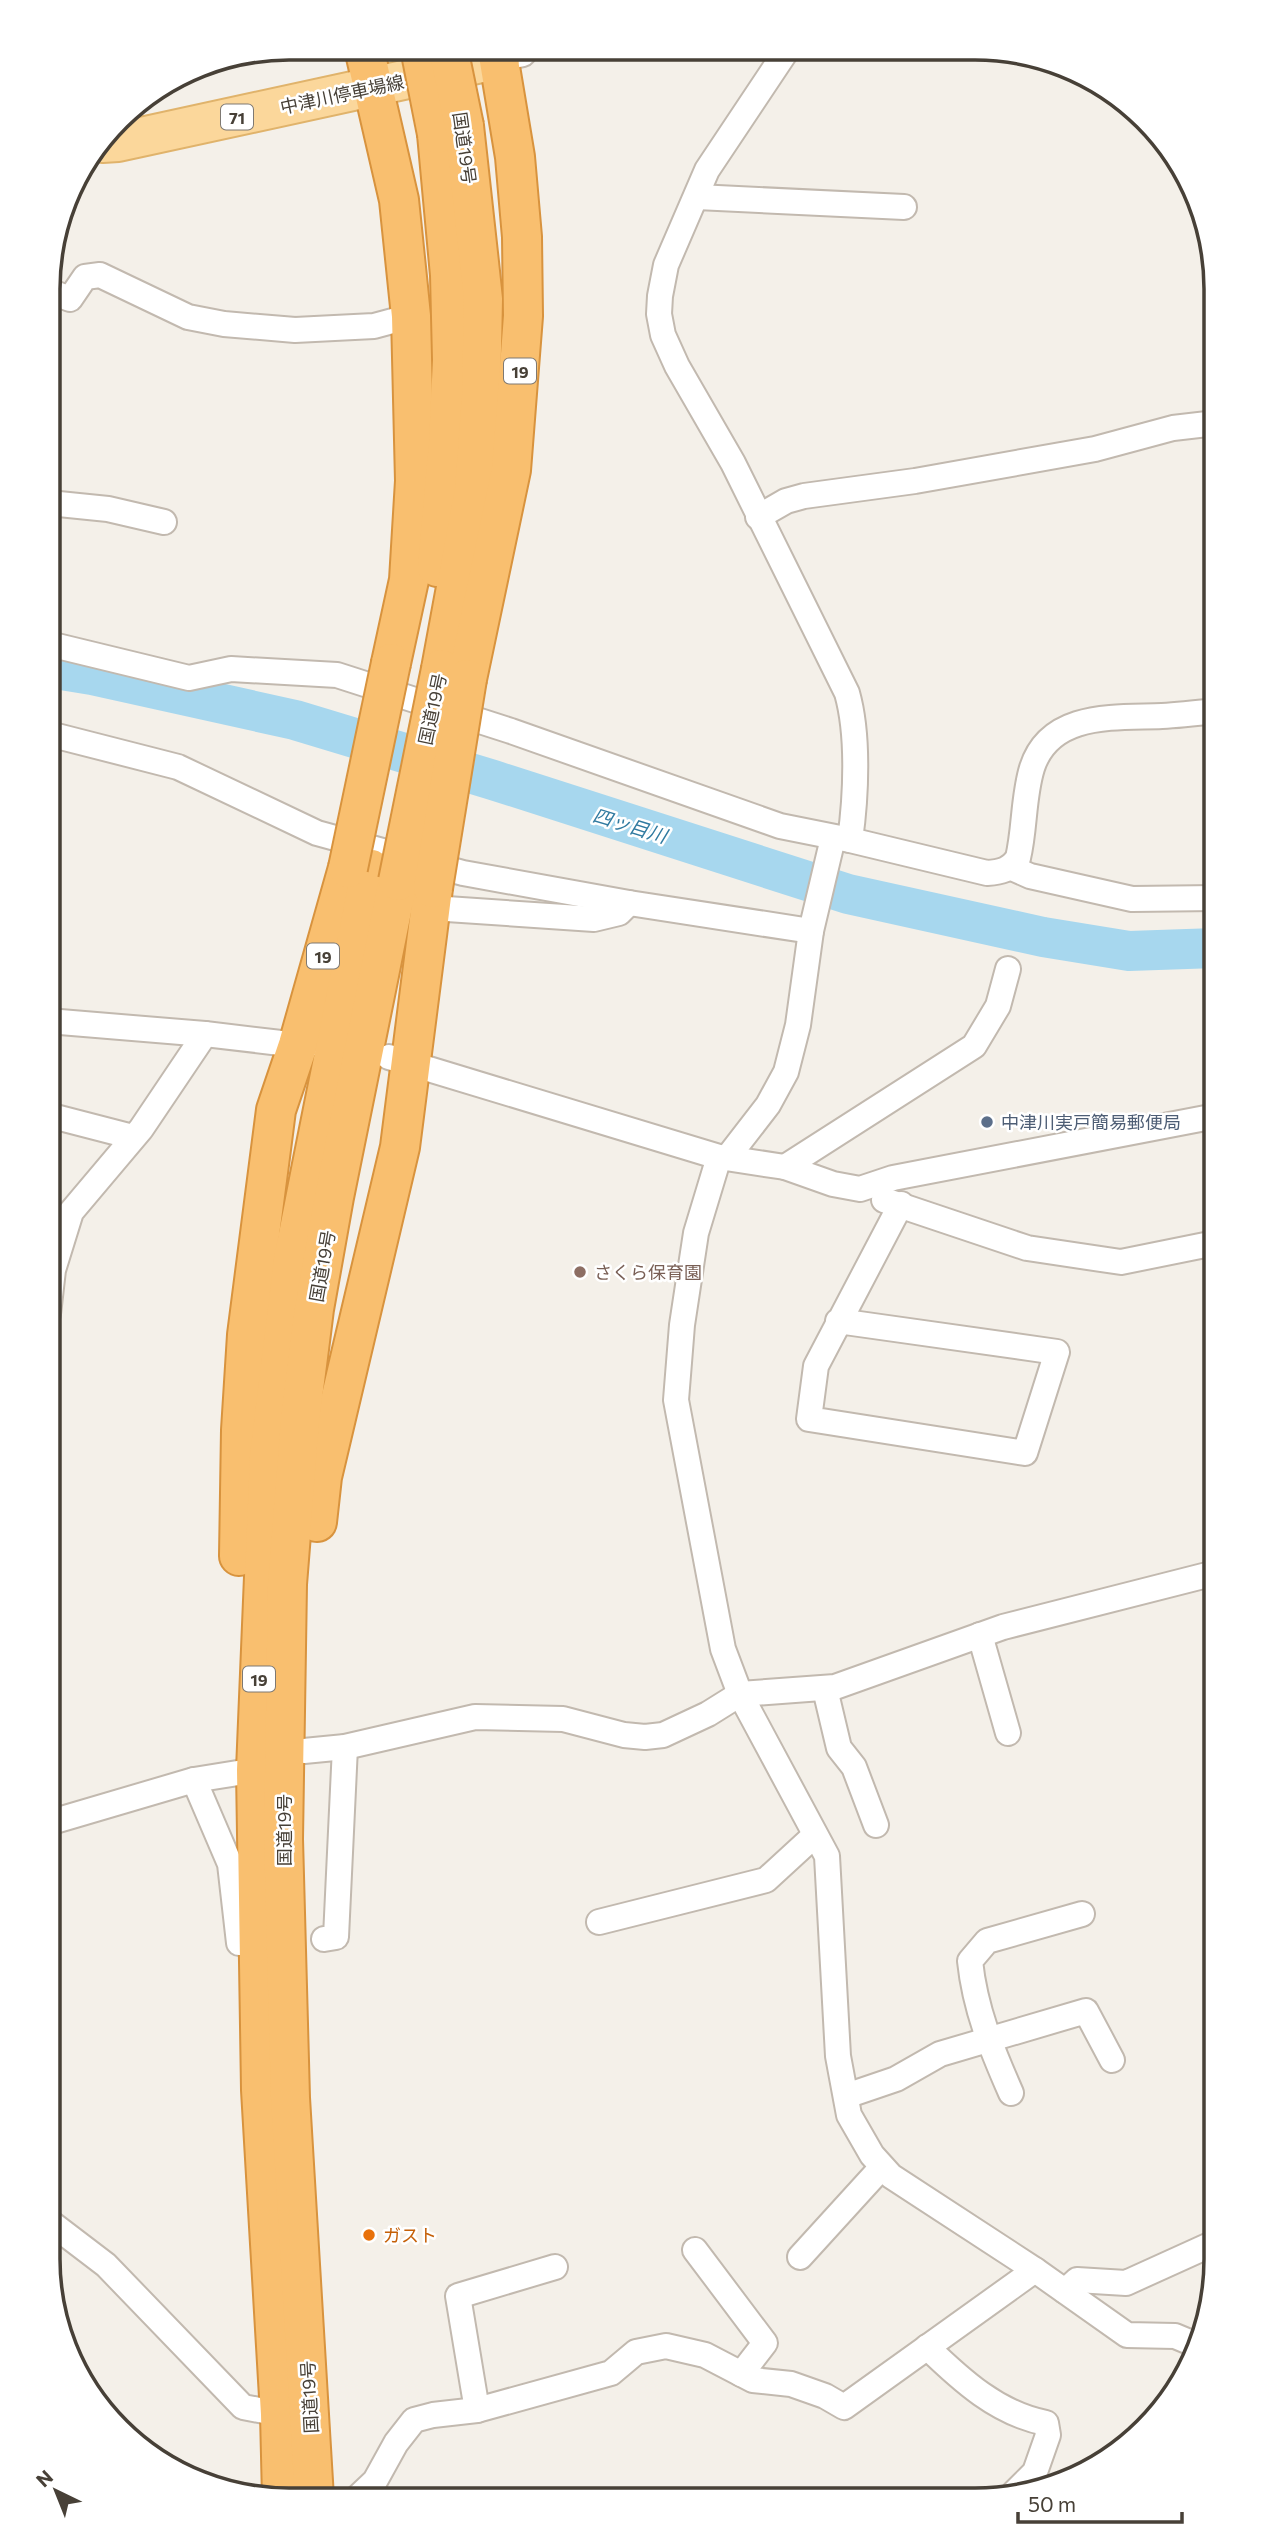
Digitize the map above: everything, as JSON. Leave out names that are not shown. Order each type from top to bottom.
[{"type":"highway","name":"19","points":[[367,60],[399,200],[411,316],[415,481],[409,580],[428,670]]},
{"type":"highway","name":"国道19号","points":[[313,2488],[290,2098],[283,1839],[287,1584],[303,1396],[314,1309],[396,883],[428,670],[474,490],[481,397],[483,299],[450,130],[424,60]]},
{"type":"highway","name":"国道19号","points":[[448,60],[450,130]]},
{"type":"highway","name":"19","points":[[283,1839],[302,1803],[314,1557],[322,1476],[400,1147],[396,883],[428,670],[511,470],[523,316],[522,237],[509,60]]},
{"type":"highway","name":"19","points":[[256,1770],[237,1668],[241,1430],[247,1335],[276,1110],[308,1043],[396,883]]},
{"type":"highway","name":"国道19号","points":[[282,2488],[261,2090],[256,1770],[269,1456],[293,1260],[396,883]]},
{"type":"main road","name":"中津川停車場線","points":[[113,142],[373,88],[478,60]]},
{"type":"street","points":[[780,60],[706,170],[697,197],[666,265],[659,314],[663,335],[677,366],[733,463],[848,693],[853,712],[854,808],[837,845],[812,927],[798,1025],[786,1072],[768,1105],[723,1158],[696,1233],[682,1325],[676,1400],[723,1649],[740,1694],[827,1856],[838,2056],[849,2115],[872,2155],[891,2176],[1035,2270],[1127,2335],[1175,2336],[1188,2341]]},
{"type":"street","points":[[697,197],[904,207]]},
{"type":"street","points":[[60,295],[70,299],[85,277],[100,275],[187,317],[224,324],[295,330],[374,326],[411,316]]},
{"type":"street","points":[[758,517],[786,501],[804,496],[941,477],[1095,449],[1174,428],[1204,424]]},
{"type":"street","points":[[60,504],[108,509],[164,522]]},
{"type":"street","points":[[60,647],[189,678],[231,669],[337,675],[512,731],[837,845],[987,873],[1012,868],[1018,858],[1033,765],[1042,749],[1053,738],[1079,723],[1095,718],[1204,711]]},
{"type":"street","points":[[60,737],[178,767],[317,833],[463,873],[629,903],[812,927]]},
{"type":"street","points":[[1012,868],[1030,876],[1132,899],[1204,898]]},
{"type":"street","points":[[396,883],[594,919],[619,913],[629,903]]},
{"type":"street","points":[[785,1167],[974,1046],[998,1006],[1008,969]]},
{"type":"street","points":[[60,1022],[308,1043]]},
{"type":"street","points":[[60,1247],[71,1212],[134,1138],[205,1034]]},
{"type":"street","points":[[399,1059],[723,1158],[785,1167],[833,1184],[860,1189],[1027,1248],[1121,1262],[1204,1245]]},
{"type":"street","points":[[60,1118],[134,1138]]},
{"type":"street","points":[[860,1189],[892,1178],[1204,1118]]},
{"type":"street","points":[[838,1321],[1056,1352],[1025,1453],[809,1419],[816,1366],[838,1321],[901,1204]]},
{"type":"street","points":[[304,1752],[345,1747],[475,1717],[563,1719],[624,1735],[663,1735],[708,1714],[740,1694],[825,1689],[1003,1627],[1203,1576]]},
{"type":"street","points":[[980,1635],[1008,1733]]},
{"type":"street","points":[[825,1689],[839,1748],[853,1767],[876,1825]]},
{"type":"street","points":[[324,1939],[335,1937],[345,1747]]},
{"type":"street","points":[[60,1819],[194,1780],[256,1770]]},
{"type":"street","points":[[194,1780],[230,1864],[239,1943]]},
{"type":"street","points":[[599,1922],[766,1880],[815,1835]]},
{"type":"street","points":[[1012,2094],[987,2040],[973,1992],[970,1961],[987,1941],[1082,1914]]},
{"type":"street","points":[[846,2096],[896,2078],[940,2054],[1086,2011],[1112,2060]]},
{"type":"street","points":[[800,2257],[882,2166]]},
{"type":"street","points":[[60,2230],[106,2265],[243,2407],[280,2414]]},
{"type":"street","points":[[1065,2291],[1077,2280],[1126,2283],[1203,2248]]},
{"type":"street","points":[[695,2250],[765,2343],[741,2374]]},
{"type":"street","points":[[477,2410],[458,2297],[555,2267]]},
{"type":"street","points":[[368,2488],[375,2481],[396,2443],[414,2420],[477,2410],[611,2373],[636,2352],[666,2346],[705,2355],[753,2380],[791,2384],[825,2396],[844,2407],[1035,2270]]},
{"type":"street","points":[[928,2347],[959,2378],[998,2405],[1027,2419],[1046,2423],[1048,2435],[1035,2472],[1026,2481]]},
{"type":"waterway","name":"四ッ目川","points":[[60,670],[295,720],[493,780],[848,894],[1043,937],[1129,951],[1204,948]]},
{"type":"place","name":"中津川実戸簡易郵便局","points":[[987,1122]]},
{"type":"place","name":"さくら保育園","points":[[580,1272]]},
{"type":"place","name":"ガスト","points":[[369,2235]]}]
